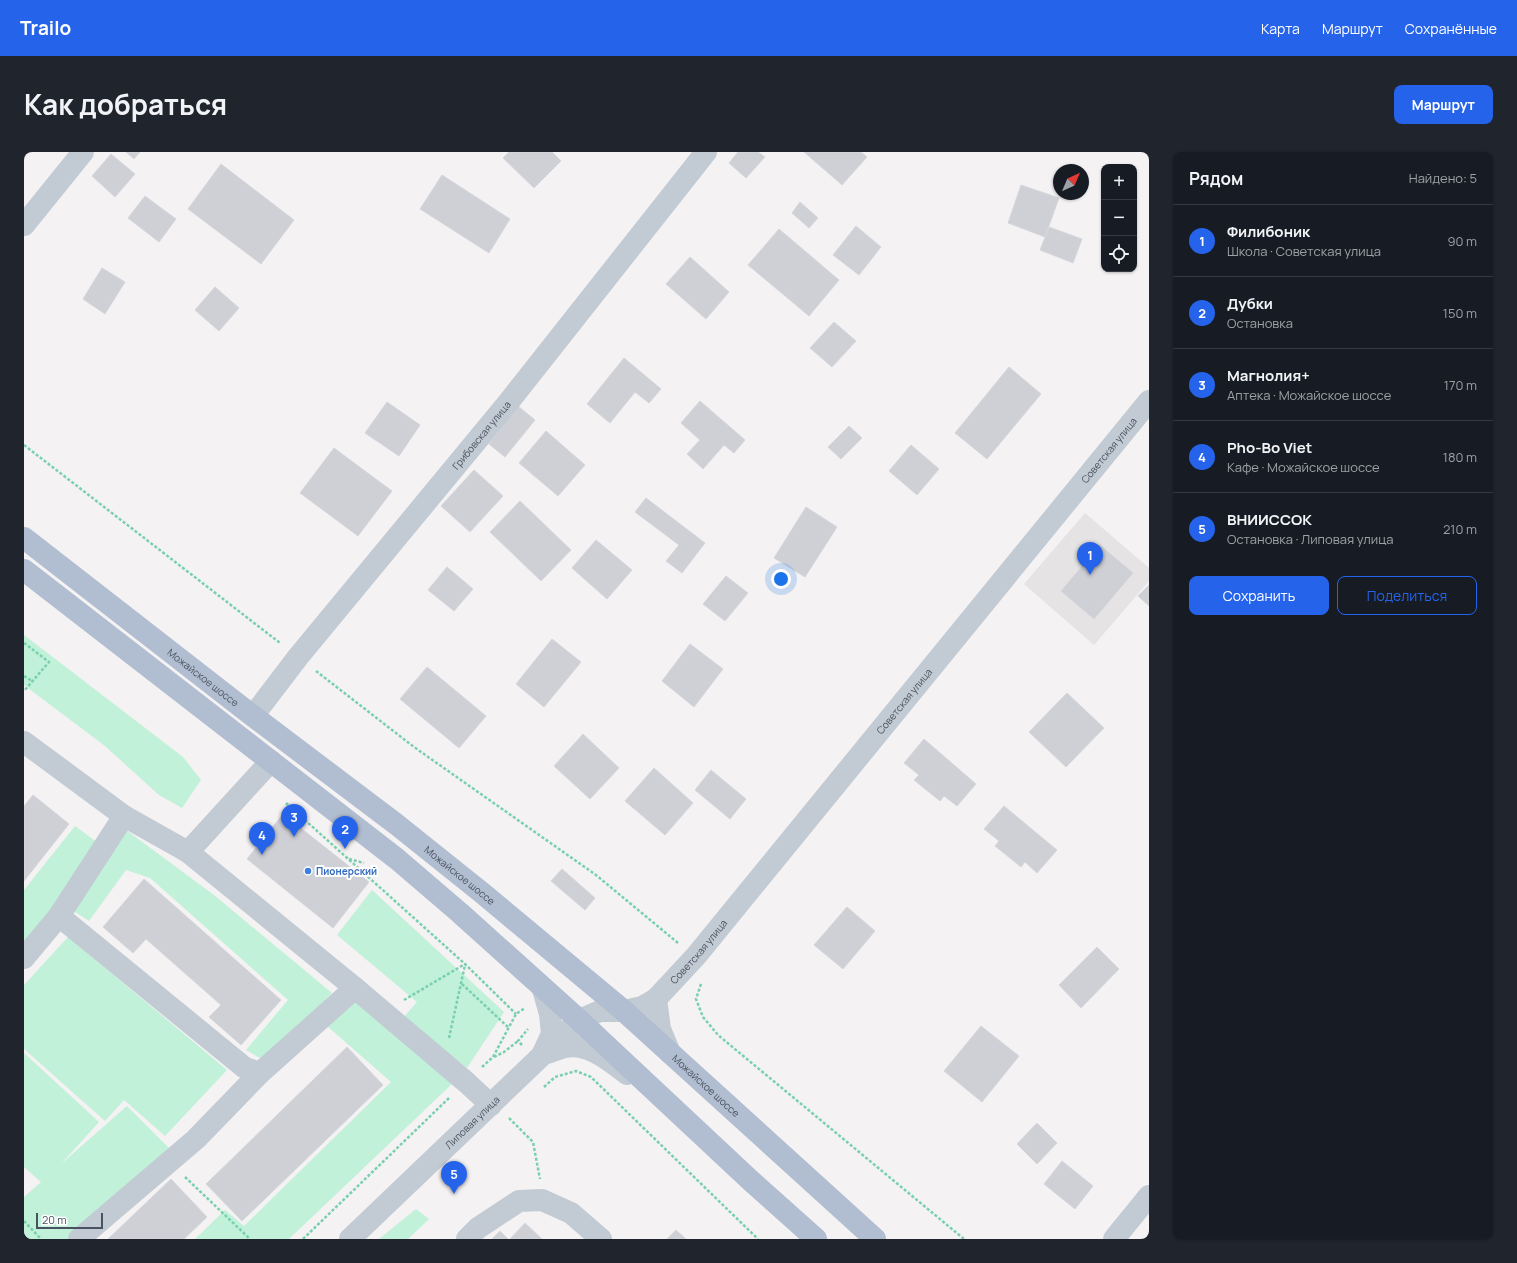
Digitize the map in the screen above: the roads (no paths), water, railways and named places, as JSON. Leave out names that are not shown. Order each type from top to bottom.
[{"type":"main road","name":"Можайское шоссе","points":[[24,538],[253,716],[396,824],[481,892],[624,1011],[875,1239]]},
{"type":"main road","points":[[24,570],[397,859],[460,913],[579,1020],[664,1101],[816,1239]]},
{"type":"main road","points":[[784,1156],[889,1239]]},
{"type":"main road","points":[[750,1180],[806,1239]]},
{"type":"street","points":[[24,225],[82,152]]},
{"type":"street","name":"Грибовская улица","points":[[253,716],[298,657],[507,404],[706,152]]},
{"type":"street","name":"Советская улица","points":[[624,1011],[642,1007],[656,999],[696,956],[1149,401]]},
{"type":"street","points":[[24,742],[124,816],[188,852],[384,1012],[491,1105]]},
{"type":"street","points":[[188,852],[271,761]]},
{"type":"street","points":[[24,958],[59,916],[124,816]]},
{"type":"street","points":[[59,916],[245,1068],[260,1073]]},
{"type":"street","points":[[79,1239],[196,1139],[260,1073],[355,988]]},
{"type":"street","name":"Липовая улица","points":[[541,1055],[552,1034],[550,1014],[543,989]]},
{"type":"street","points":[[656,999],[660,1029],[670,1053]]},
{"type":"street","name":"Липовая улица","points":[[350,1239],[579,1020],[600,1011],[624,1011]]},
{"type":"street","name":"Липовая улица","points":[[541,1055],[566,1047],[583,1047],[608,1060],[664,1101]]},
{"type":"street","points":[[1114,1239],[1149,1196]]},
{"type":"street","points":[[467,1239],[478,1228],[519,1202],[542,1200],[571,1212],[601,1239]]},
{"type":"place","name":"Филибоник","points":[[1090,575]]},
{"type":"place","name":"Магнолия+","points":[[294,837]]},
{"type":"place","name":"Дубки","points":[[345,849]]},
{"type":"place","name":"Pho-Bo Viet","points":[[262,855]]},
{"type":"place","name":"Пионерский","points":[[308,871]]},
{"type":"place","name":"ВНИИССОК","points":[[454,1194]]}]
